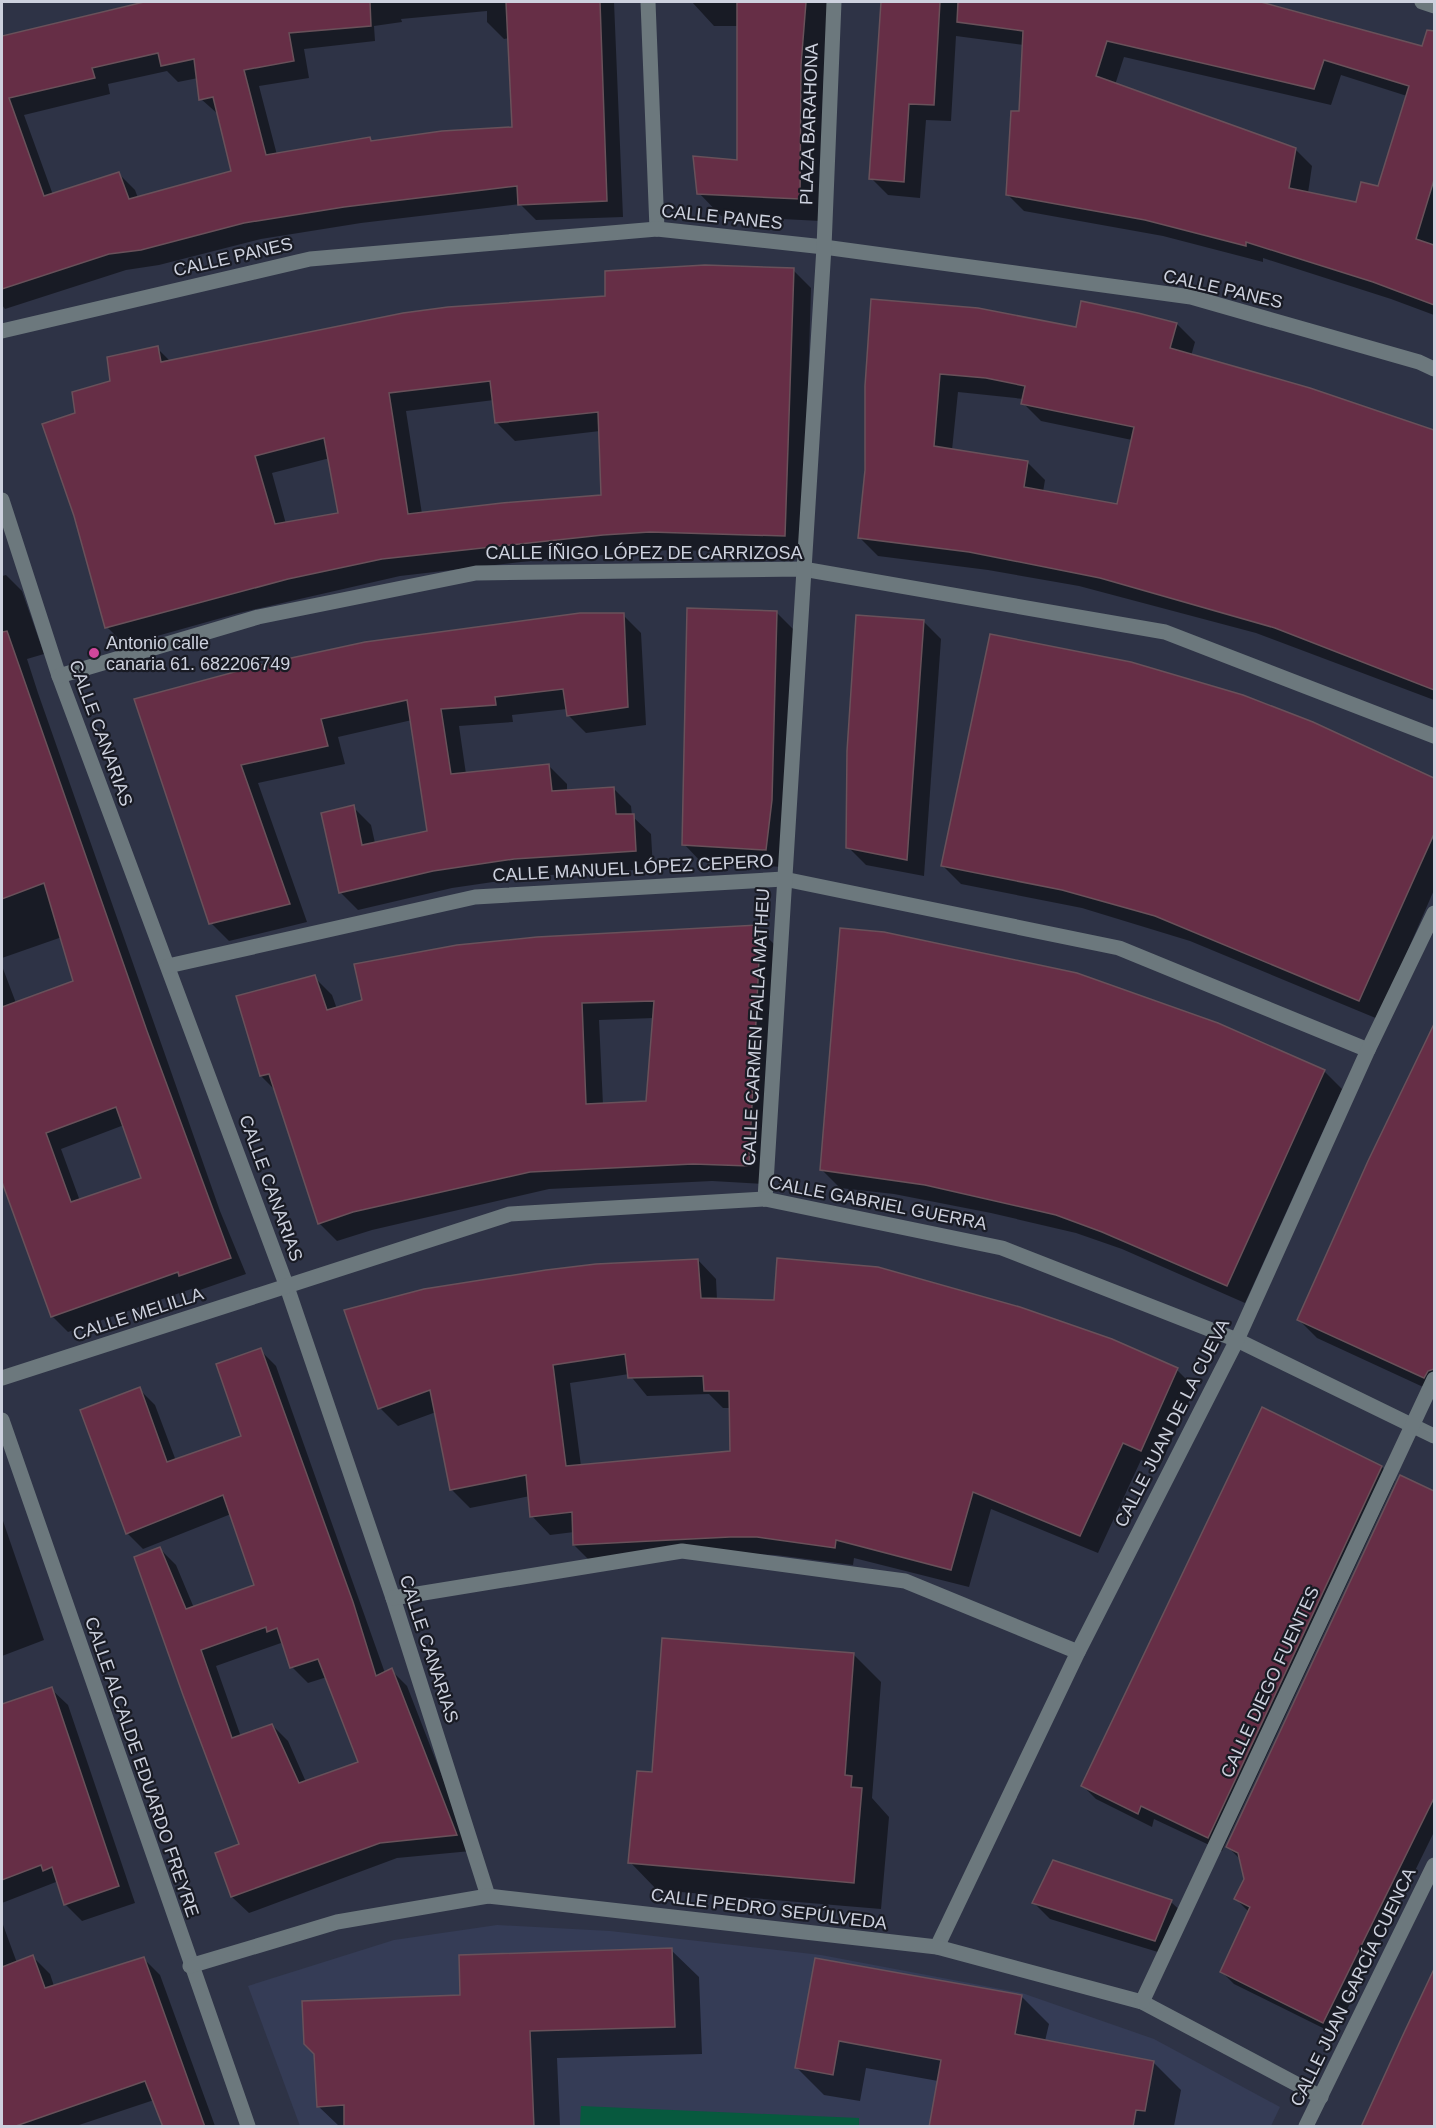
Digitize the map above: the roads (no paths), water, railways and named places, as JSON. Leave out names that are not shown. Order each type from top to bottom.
[{"type":"street","points":[[648,2],[657,229]]},
{"type":"street","name":"PLAZA BARAHONA","points":[[824,247],[834,2]]},
{"type":"street","points":[[1422,2],[1434,6]]},
{"type":"street","name":"CALLE PANES","points":[[2,331],[310,259],[657,229],[824,247],[1191,297],[1419,362],[1434,369]]},
{"type":"street","name":"CALLE CARMEN FALLA MATHEU","points":[[765,1199],[824,247]]},
{"type":"street","name":"CALLE CANARIAS","points":[[2,500],[58,676],[286,1287],[393,1598],[488,1896]]},
{"type":"street","name":"CALLE ÍÑIGO LÓPEZ DE CARRIZOSA","points":[[58,676],[258,617],[476,573],[803,570],[1165,632],[1434,736]]},
{"type":"street","name":"CALLE MANUEL LÓPEZ CEPERO","points":[[168,966],[475,897],[784,879],[1119,948],[1368,1050]]},
{"type":"street","name":"CALLE JUAN DE LA CUEVA","points":[[937,1947],[1078,1652],[1237,1340],[1368,1050],[1434,913]]},
{"type":"street","name":"CALLE GABRIEL GUERRA","points":[[286,1287],[510,1214],[765,1199],[1002,1248],[1237,1340],[1434,1436]]},
{"type":"street","name":"CALLE MELILLA","points":[[2,1377],[286,1287]]},
{"type":"street","name":"CALLE DIEGO FUENTES","points":[[1142,2002],[1434,1379]]},
{"type":"street","name":"CALLE ALCALDE EDUARDO FREYRE","points":[[2,1420],[190,1966],[248,2127]]},
{"type":"street","points":[[393,1598],[682,1551],[905,1581],[1078,1652]]},
{"type":"street","name":"CALLE JUAN GARCÍA CUENCA","points":[[1306,2127],[1434,1865]]},
{"type":"street","name":"CALLE PEDRO SEPÚLVEDA","points":[[190,1966],[337,1922],[488,1896],[937,1947],[1142,2002],[1321,2097]]},
{"type":"place","name":"Antonio calle canaria 61. 682206749","points":[[94,653]]}]
